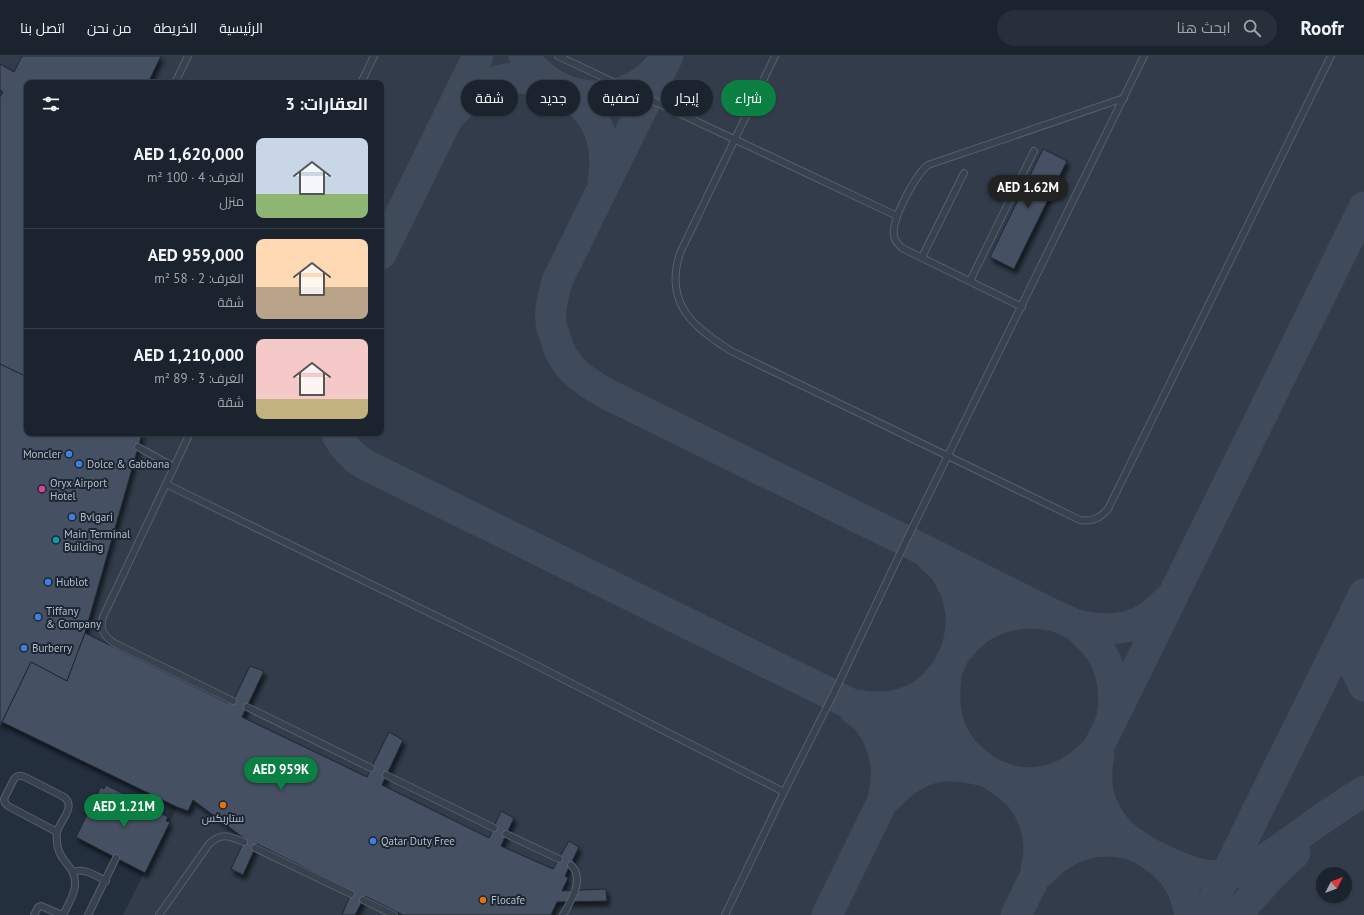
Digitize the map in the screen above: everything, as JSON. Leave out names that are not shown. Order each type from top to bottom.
[{"type":"lane","points":[[176,80],[188,56]]},
{"type":"lane","points":[[362,80],[374,56]]},
{"type":"lane","points":[[558,56],[897,216]]},
{"type":"lane","points":[[775,56],[680,253],[676,265],[675,279],[679,300],[689,318],[697,327],[731,350],[1080,520],[1089,522],[1102,516],[1108,509],[1331,56]]},
{"type":"lane","points":[[725,915],[1144,56]]},
{"type":"lane","points":[[1022,306],[902,248],[895,238],[894,228],[897,216],[918,174],[928,165],[1124,98]]},
{"type":"lane","points":[[970,280],[1034,151]]},
{"type":"lane","points":[[922,257],[964,173]]},
{"type":"lane","points":[[189,436],[103,617],[101,623],[102,629],[104,635],[114,643],[233,701]]},
{"type":"lane","points":[[138,448],[174,467]]},
{"type":"lane","points":[[166,484],[520,657],[784,792]]},
{"type":"lane","points":[[247,707],[371,768]]},
{"type":"lane","points":[[34,915],[41,906],[63,915],[75,890],[76,883],[73,872],[64,860],[57,845],[57,832],[69,808],[66,799],[26,777],[20,775],[17,776],[4,799],[5,803],[57,832]]},
{"type":"lane","points":[[386,775],[494,828]]},
{"type":"lane","points":[[506,834],[559,859]]},
{"type":"lane","points":[[159,915],[209,844],[215,838],[231,836],[244,842]]},
{"type":"lane","points":[[255,848],[351,894]]},
{"type":"lane","points":[[88,915],[116,858]]},
{"type":"lane","points":[[563,915],[571,902],[577,882],[577,874],[571,865]]},
{"type":"lane","points":[[73,872],[85,870],[106,880]]},
{"type":"lane","points":[[363,900],[394,915]]},
{"type":"shaded area","points":[[0,56],[1364,56],[1364,915],[123,915],[177,807],[2,722],[0,726]]},
{"type":"building","points":[[22,56],[161,56],[149,80],[24,80],[24,376],[0,364],[0,97],[3,92],[0,90],[0,64],[14,72]]},
{"type":"building","points":[[1043,149],[1067,161],[1014,269],[990,257]]},
{"type":"building","name":"Main Terminal Building","points":[[0,364],[24,376],[24,436],[141,436],[85,633],[67,681],[31,662],[0,726]]},
{"type":"building","points":[[85,633],[228,703],[233,701],[250,666],[264,671],[242,717],[367,777],[389,732],[403,740],[382,785],[489,838],[501,811],[514,818],[501,846],[553,869],[569,841],[579,847],[565,876],[568,878],[562,891],[606,889],[607,901],[557,902],[551,915],[403,915],[365,896],[355,915],[342,915],[352,891],[257,844],[243,875],[231,869],[245,839],[193,800],[188,811],[177,807],[2,722],[31,662],[67,681]]},
{"type":"building","points":[[106,785],[168,817],[166,821],[170,822],[145,873],[76,837],[101,787],[104,789]]},
{"type":"taxiway","points":[[384,248],[478,56]]},
{"type":"taxiway","points":[[524,56],[537,72],[553,84],[570,92],[589,96],[608,95],[626,90],[644,81],[659,67]]},
{"type":"taxiway","points":[[668,56],[557,281],[551,306],[551,325],[558,347],[568,364],[581,378],[607,394],[1076,625]]},
{"type":"taxiway","points":[[449,117],[468,97],[491,83],[505,79],[520,78],[548,84],[563,91],[576,100],[587,110],[595,122],[601,135],[604,150],[605,166],[603,182]]},
{"type":"taxiway","points":[[1016,915],[1364,207]]},
{"type":"taxiway","points":[[338,436],[348,451],[356,459],[366,465],[916,736],[1167,862],[1188,870],[1218,876],[1249,868],[1271,855],[1364,791]]},
{"type":"taxiway","points":[[931,557],[945,570],[955,589],[961,611],[961,629],[957,650],[972,634],[998,619],[1028,613],[1048,615]]},
{"type":"taxiway","points":[[827,915],[989,583]]},
{"type":"taxiway","points":[[1206,915],[1364,594]]},
{"type":"taxiway","points":[[1112,716],[1113,688],[1112,679],[1106,661],[1096,645],[1076,625],[1103,629],[1127,627],[1148,617],[1169,599]]},
{"type":"taxiway","points":[[1354,621],[1350,641],[1354,665],[1364,686]]},
{"type":"taxiway","points":[[859,705],[885,707],[911,701],[926,692],[942,676]]},
{"type":"taxiway","points":[[946,677],[946,712],[952,733],[957,742],[978,764],[1018,794],[1024,801],[1032,817],[1039,843],[1039,856],[1036,869]]},
{"type":"taxiway","points":[[855,710],[867,720],[878,736],[886,765],[886,784],[884,794]]},
{"type":"taxiway","points":[[888,797],[911,777],[935,767],[961,766],[991,773],[1007,780],[1028,783],[1059,777],[1077,767],[1093,753]]},
{"type":"taxiway","points":[[1099,753],[1097,773],[1098,789],[1099,797],[1106,814],[1122,835],[1161,862],[1172,872],[1183,891],[1190,915]]},
{"type":"taxiway","points":[[1040,873],[1058,857],[1079,846],[1101,841],[1125,843]]},
{"type":"taxiway","points":[[1236,915],[1271,876],[1295,853]]},
{"type":"place","name":"Moncler","points":[[69,454]]},
{"type":"place","name":"Dolce & Gabbana","points":[[79,464]]},
{"type":"place","name":"Oryx Airport Hotel","points":[[42,489]]},
{"type":"place","name":"Bvlgari","points":[[72,517]]},
{"type":"place","name":"Main Terminal Building","points":[[56,540]]},
{"type":"place","name":"Hublot","points":[[48,582]]},
{"type":"place","name":"Tiffany & Company","points":[[38,617]]},
{"type":"place","name":"Burberry","points":[[24,648]]},
{"type":"place","name":"ستاربكس","points":[[223,805]]},
{"type":"place","name":"Qatar Duty Free","points":[[373,841]]},
{"type":"place","name":"Flocafe","points":[[483,900]]}]
